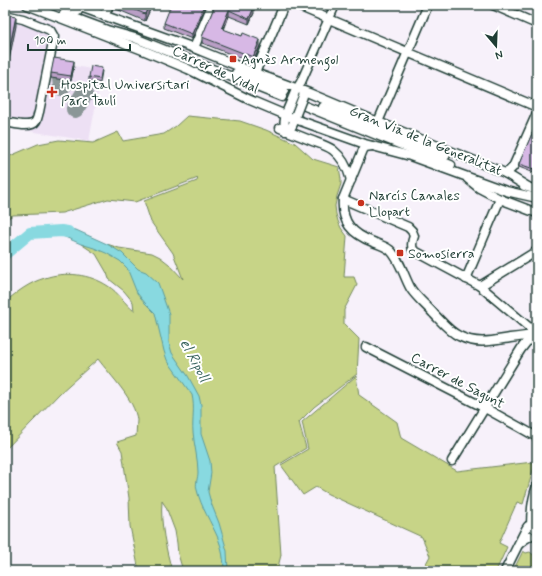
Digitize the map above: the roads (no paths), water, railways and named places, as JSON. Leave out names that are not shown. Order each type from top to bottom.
[{"type":"street","name":"Carrer de Vidal","points":[[27,5],[188,69],[250,100],[286,113],[304,123],[372,146],[410,156],[506,191],[537,198]]},
{"type":"street","points":[[41,5],[107,30],[135,38],[283,94],[63,5]]},
{"type":"street","points":[[74,5],[194,48],[296,90],[306,99],[378,122],[505,173],[528,187]]},
{"type":"street","points":[[104,16],[109,5]]},
{"type":"street","points":[[194,48],[212,5]]},
{"type":"street","points":[[255,73],[284,5]]},
{"type":"street","points":[[296,5],[537,107]]},
{"type":"street","points":[[283,129],[286,113],[334,5]]},
{"type":"street","points":[[378,122],[428,5]]},
{"type":"street","points":[[493,5],[537,24]]},
{"type":"street","points":[[5,15],[23,19],[50,30],[54,38],[36,121],[32,124],[22,125],[5,122]]},
{"type":"street","points":[[283,129],[289,130],[306,99]]},
{"type":"street","name":"Gran Via de la Generalitat","points":[[306,99],[537,190]]},
{"type":"street","name":"Gran Via de la Generalitat","points":[[306,99],[490,181],[537,198]]},
{"type":"street","points":[[505,173],[513,167],[537,113]]},
{"type":"street","points":[[283,129],[333,150],[345,165],[351,180]]},
{"type":"street","points":[[372,146],[367,146],[364,148],[344,199],[343,207],[346,221],[355,233],[367,240],[389,249],[398,259],[406,280],[413,292],[446,326],[458,336],[471,341],[488,342],[535,336]]},
{"type":"street","points":[[463,175],[488,194],[537,212]]},
{"type":"street","points":[[344,199],[408,227],[414,236],[411,247],[413,250],[480,286],[531,329],[535,336]]},
{"type":"street","points":[[466,279],[500,199]]},
{"type":"street","points":[[480,286],[537,251]]},
{"type":"street","points":[[452,460],[521,349],[535,336]]},
{"type":"street","name":"Carrer de Sagunt","points":[[366,347],[485,408],[537,437]]},
{"type":"street","points":[[505,571],[516,547],[532,532],[531,510],[533,497],[537,486]]},
{"type":"water","points":[[63,229],[76,230],[107,244],[122,253],[138,269],[146,272],[158,283],[169,314],[169,343],[172,353],[188,376],[199,396],[201,405],[201,434],[210,461],[211,473],[208,492],[227,551],[228,571],[224,571],[224,563],[219,542],[196,488],[198,467],[193,432],[192,395],[167,360],[155,313],[137,293],[127,268],[120,261],[94,248],[50,232]]},
{"type":"waterway","name":"el Ripoll","points":[[5,254],[30,233],[68,232]]},
{"type":"tunnel","points":[[284,91],[307,101]]},
{"type":"place","name":"Agnès Armengol","points":[[233,59]]},
{"type":"place","name":"Hospital Universitari Parc Taulí","points":[[52,92]]},
{"type":"place","name":"Narcís Canales Llopart","points":[[361,203]]},
{"type":"place","name":"Somosierra","points":[[400,253]]}]
